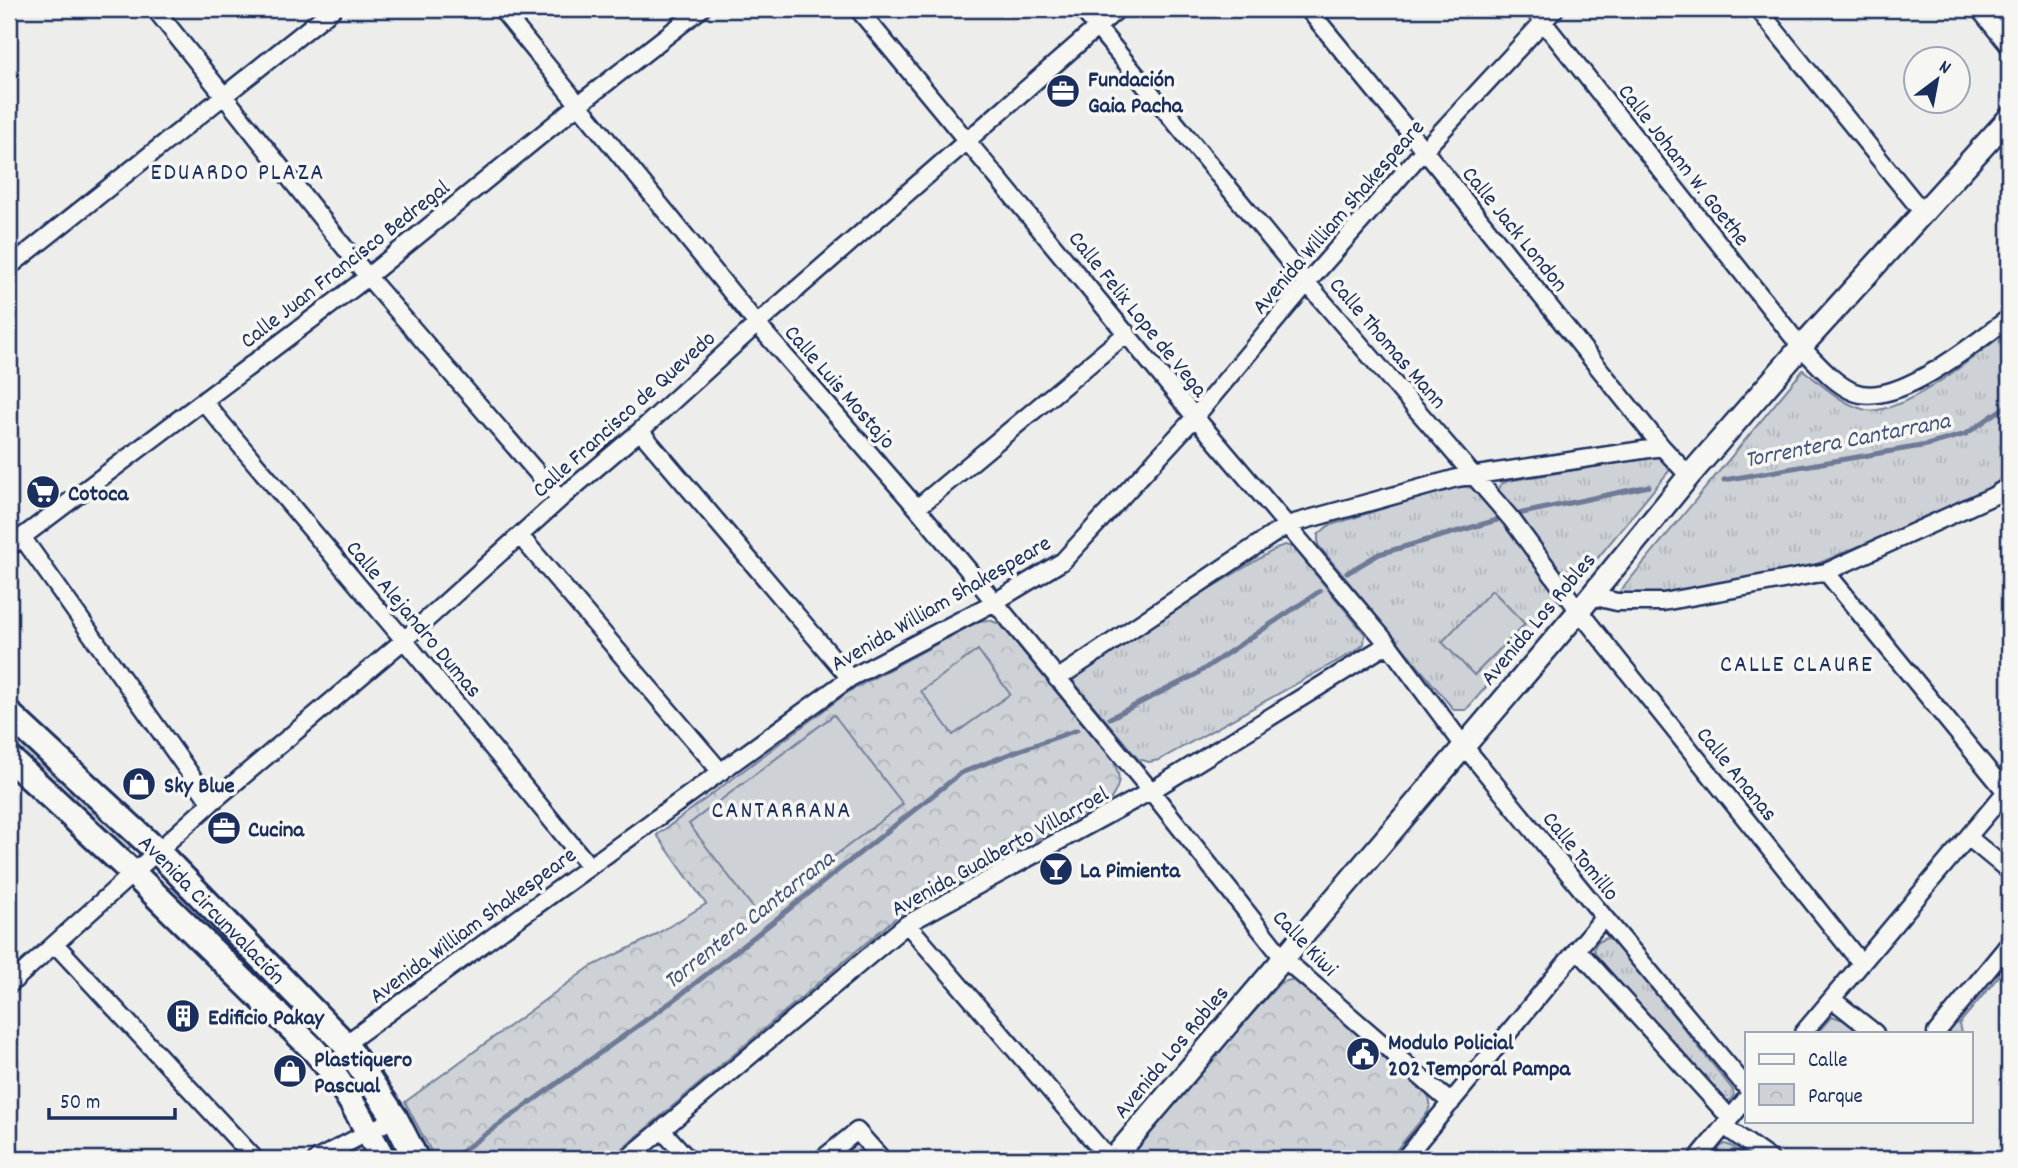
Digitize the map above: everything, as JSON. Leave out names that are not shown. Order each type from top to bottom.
[{"type":"highway","name":"Avenida Circunvalación","points":[[9,714],[158,852],[345,1044],[395,1118],[416,1159]]},
{"type":"highway","name":"Avenida Circunvalación","points":[[9,758],[133,873],[314,1050],[332,1070],[383,1159]]},
{"type":"main road","name":"Avenida Los Robles","points":[[1111,1159],[1585,604],[1689,476],[1801,347],[2009,118]]},
{"type":"street","points":[[155,9],[368,277],[560,499]]},
{"type":"street","points":[[9,267],[333,9]]},
{"type":"street","name":"Calle Luis Mostajo","points":[[501,9],[757,324],[917,508],[1151,792]]},
{"type":"street","name":"Calle Juan Francisco Bedregal","points":[[14,540],[368,277],[578,105],[701,9]]},
{"type":"street","name":"Calle Felix Lope de Vega","points":[[858,9],[1195,417],[1388,644]]},
{"type":"street","name":"Calle Thomas Mann","points":[[1082,9],[1307,283],[1585,604]]},
{"type":"street","name":"Calle Francisco de Quevedo","points":[[9,985],[211,803],[404,640],[757,324],[1118,9]]},
{"type":"street","name":"Calle Jack London","points":[[1308,9],[1662,447],[1689,476]]},
{"type":"street","name":"Avenida William Shakespeare","points":[[345,1044],[850,678],[993,603],[1063,561],[1195,417],[1538,15],[1555,9]]},
{"type":"street","points":[[1758,9],[1924,214]]},
{"type":"street","points":[[1979,9],[2009,46]]},
{"type":"street","name":"Calle Johann W. Goethe","points":[[1538,15],[1801,347],[1829,375],[1854,392],[1875,396],[1896,391],[1929,374],[2009,318]]},
{"type":"street","points":[[917,508],[1127,333]]},
{"type":"street","name":"Calle Alejandro Dumas","points":[[203,401],[589,866]]},
{"type":"street","points":[[640,431],[850,678]]},
{"type":"street","points":[[1057,679],[1287,525],[1457,478],[1662,447]]},
{"type":"street","points":[[1585,604],[1663,603],[1826,572],[1993,496],[2009,486]]},
{"type":"street","points":[[520,536],[721,772]]},
{"type":"street","points":[[14,540],[211,803]]},
{"type":"street","points":[[1803,1032],[2008,790],[1826,572]]},
{"type":"street","name":"Calle Ananas","points":[[1585,604],[1861,963]]},
{"type":"street","name":"Calle Tomillo","points":[[1388,644],[1464,746],[1745,1086]]},
{"type":"street","name":"Avenida Gualberto Villarroel","points":[[627,1159],[907,924],[1151,792],[1388,644]]},
{"type":"street","name":"Calle Kiwi","points":[[1151,792],[1283,958],[1451,1103]]},
{"type":"street","points":[[1968,837],[2009,871]]},
{"type":"street","points":[[1404,1159],[1604,918]]},
{"type":"street","points":[[907,924],[1111,1159]]},
{"type":"street","points":[[55,944],[256,1159]]},
{"type":"street","points":[[1937,1032],[2009,944]]},
{"type":"street","points":[[1577,949],[1727,1122],[1770,1159]]},
{"type":"street","points":[[1832,999],[1874,1032]]},
{"type":"street","points":[[1697,1159],[1745,1100]]},
{"type":"street","points":[[317,1159],[395,1118]]},
{"type":"street","points":[[662,1130],[688,1159]]},
{"type":"street","points":[[822,1159],[858,1131],[882,1159]]},
{"type":"green space","points":[[2009,330],[2009,478],[1981,494],[1817,564],[1719,592],[1612,601],[1803,370],[1849,404],[1866,410],[1882,409],[1900,403],[1940,381]]},
{"type":"green space","points":[[1667,455],[1674,465],[1578,582],[1570,583],[1558,570],[1498,492],[1501,484],[1508,481]]},
{"type":"green space","points":[[1457,485],[1472,488],[1502,519],[1556,591],[1557,602],[1554,609],[1466,710],[1454,710],[1318,545],[1318,535],[1328,526]]},
{"type":"green space","points":[[1285,545],[1298,553],[1365,634],[1364,644],[1159,760],[1149,762],[1138,759],[1073,681],[1072,673]]},
{"type":"green space","points":[[1492,590],[1525,624],[1474,675],[1442,642]]},
{"type":"green space","points":[[989,620],[1000,624],[1113,760],[1119,780],[1111,799],[899,915],[610,1159],[435,1159],[405,1102],[590,967],[650,938],[706,904],[657,835],[851,690],[979,621]]},
{"type":"green space","points":[[978,650],[1010,694],[953,735],[921,691]]},
{"type":"green space","points":[[834,715],[903,804],[758,914],[689,824]]},
{"type":"green space","points":[[9,731],[132,845],[124,852],[9,746]]},
{"type":"green space","points":[[172,887],[336,1048],[381,1114],[375,1118],[344,1068],[329,1051],[166,893]]},
{"type":"green space","points":[[1607,938],[1614,941],[1733,1090],[1734,1095],[1730,1100],[1723,1101],[1596,955],[1594,948],[1597,942]]},
{"type":"green space","points":[[2009,954],[2009,976],[2003,971],[1959,1024],[1961,1032],[1947,1032]]},
{"type":"green space","points":[[1290,980],[1304,987],[1428,1096],[1428,1112],[1389,1159],[1133,1159],[1137,1143],[1280,983]]},
{"type":"green space","points":[[1832,1016],[1843,1020],[1859,1032],[1818,1032]]},
{"type":"green space","points":[[856,1138],[874,1159],[829,1159]]},
{"type":"green space","points":[[1725,1144],[1731,1146],[1749,1159],[1710,1159]]},
{"type":"waterway","name":"Torrentera Cantarrana","points":[[1724,480],[1927,445],[1966,434],[2009,404]]},
{"type":"waterway","name":"Torrentera Cantarrana","points":[[1518,514],[1649,486]]},
{"type":"waterway","name":"Torrentera Cantarrana","points":[[1347,573],[1379,554],[1497,520]]},
{"type":"waterway","name":"Torrentera Cantarrana","points":[[1110,718],[1195,675],[1320,591]]},
{"type":"waterway","name":"Torrentera Cantarrana","points":[[451,1159],[674,1000],[961,773],[1077,730]]},
{"type":"place","name":"Fundación Gaia Pacha","points":[[1063,91]]},
{"type":"place","name":"Cotoca","points":[[43,492]]},
{"type":"place","name":"Sky Blue","points":[[139,784]]},
{"type":"place","name":"Cucina","points":[[224,828]]},
{"type":"place","name":"La Pimienta","points":[[1056,869]]},
{"type":"place","name":"Edificio Pakay","points":[[183,1016]]},
{"type":"place","name":"Modulo Policial 202 Temporal Pampa","points":[[1363,1054]]},
{"type":"place","name":"Plastiquero Pascual","points":[[290,1071]]},
{"type":"district","name":"EDUARDO PLAZA","points":[[238,171]]},
{"type":"district","name":"CALLE CLAURE","points":[[1797,663]]},
{"type":"district","name":"CANTARRANA","points":[[782,809]]}]
